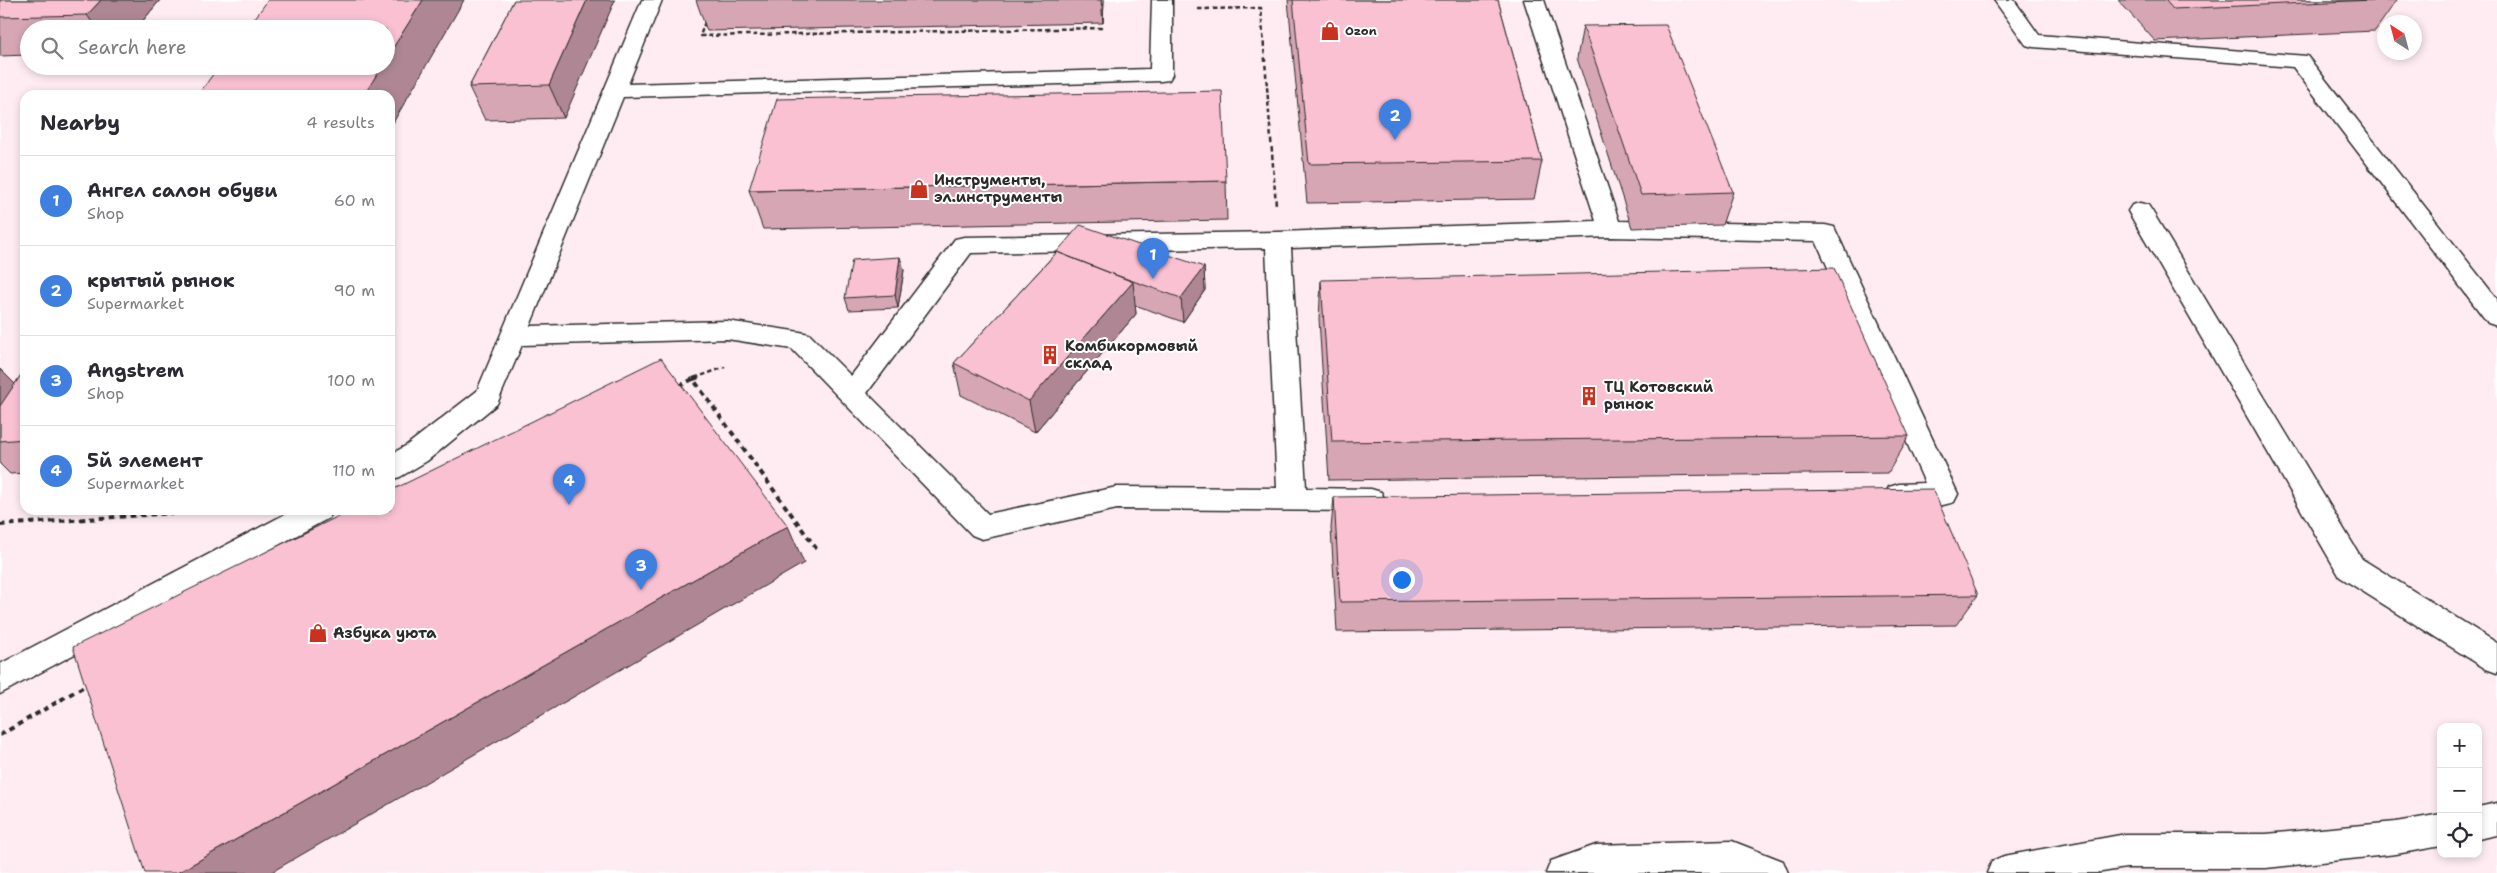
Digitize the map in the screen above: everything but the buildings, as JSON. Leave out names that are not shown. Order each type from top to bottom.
[{"type":"lane","points":[[395,466],[417,453],[488,397],[652,0]]},
{"type":"lane","points":[[1534,0],[1610,229]]},
{"type":"lane","points":[[2004,0],[2033,41],[2299,61],[2497,317]]},
{"type":"lane","points":[[615,91],[1161,75],[1162,5]]},
{"type":"lane","points":[[2140,211],[2351,568],[2497,659]]},
{"type":"lane","points":[[852,394],[964,245],[1278,240],[1610,229],[1825,233],[1944,494],[1876,495]]},
{"type":"lane","points":[[1278,240],[1292,499]]},
{"type":"lane","points":[[512,336],[727,330],[800,341],[982,527],[1117,498],[1394,500]]},
{"type":"lane","points":[[0,680],[311,515]]},
{"type":"lane","points":[[2482,822],[2497,819]]},
{"type":"lane","points":[[2004,873],[2126,851],[2266,851],[2396,838],[2437,831]]},
{"type":"lane","points":[[1564,873],[1596,862],[1732,858],[1771,873]]},
{"type":"path","points":[[1162,5],[1261,8],[1278,240]]},
{"type":"path","points":[[707,18],[700,36],[1102,28]]},
{"type":"path","points":[[675,388],[693,379],[818,551]]},
{"type":"path","points":[[0,526],[148,515]]},
{"type":"path","points":[[0,735],[91,682]]},
{"type":"shaded area","points":[[0,0],[2497,0],[2497,873],[0,873]]},
{"type":"place","name":"Ozon","points":[[1330,31]]},
{"type":"place","name":"крытый рынок","points":[[1395,140]]},
{"type":"place","name":"Инструменты, эл.инструменты","points":[[919,189]]},
{"type":"place","name":"Ангел салон обуви","points":[[1153,279]]},
{"type":"place","name":"Комбикормовый склад","points":[[1050,355]]},
{"type":"place","name":"ТЦ Котовский рынок","points":[[1589,396]]},
{"type":"place","name":"5й элемент","points":[[569,505]]},
{"type":"place","name":"Angstrem","points":[[641,590]]},
{"type":"place","name":"Азбука уюта","points":[[318,633]]}]
